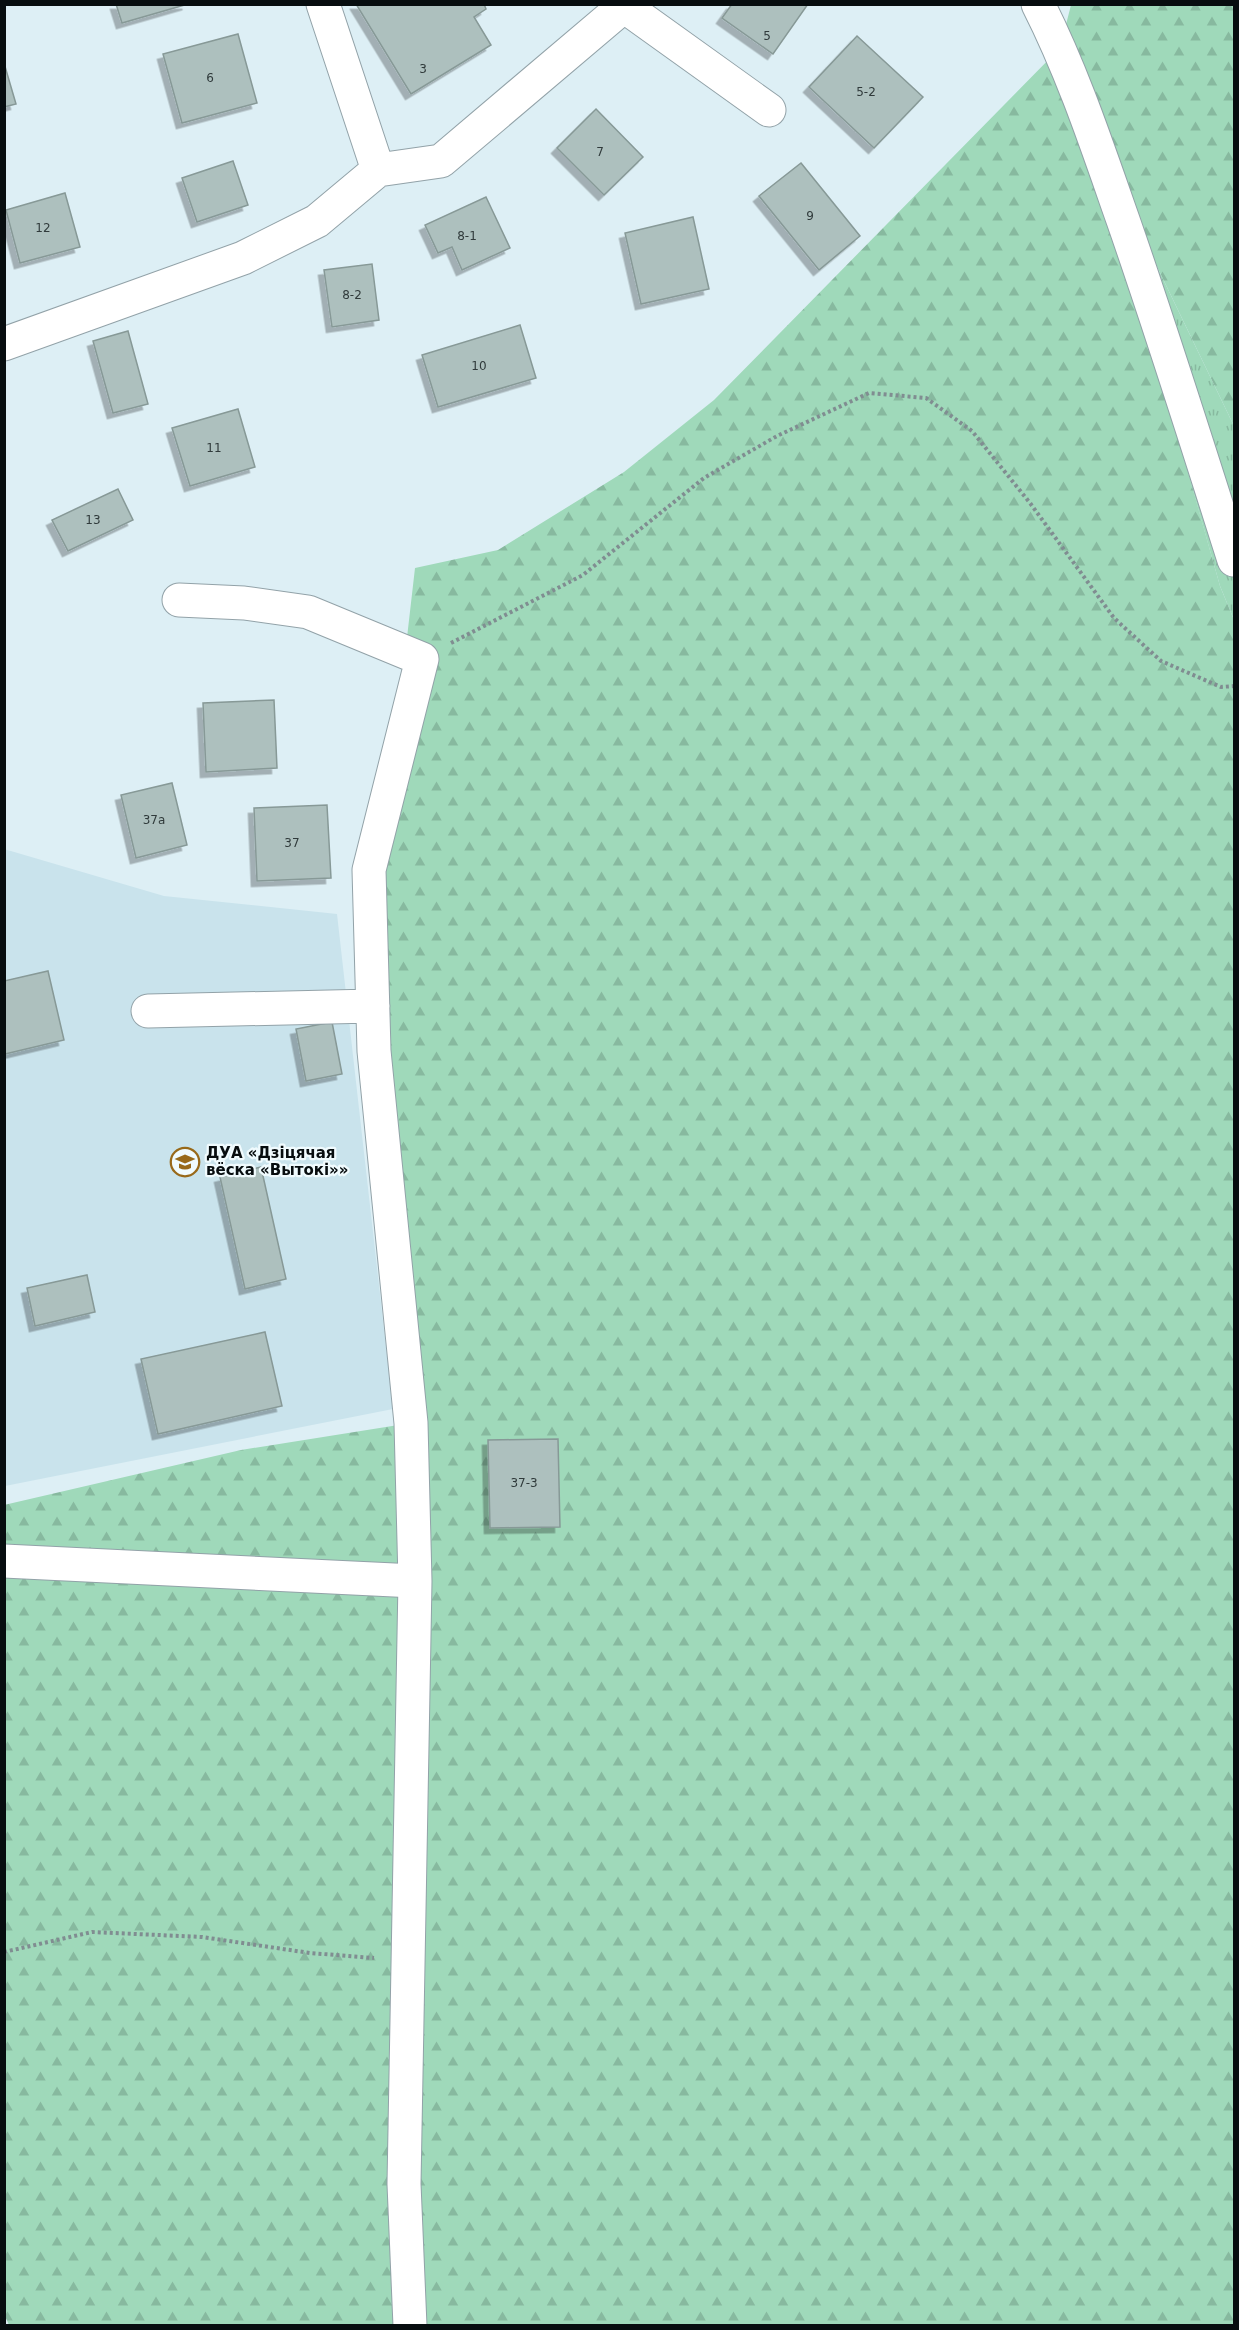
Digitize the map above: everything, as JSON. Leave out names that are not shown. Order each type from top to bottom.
[{"type":"street","points":[[323,4],[378,170]]},
{"type":"street","points":[[1038,4],[1060,48],[1096,142],[1234,560]]},
{"type":"street","points":[[4,344],[243,258],[317,220],[378,170],[441,161],[624,6],[769,110]]},
{"type":"street","points":[[178,600],[244,603],[308,612],[422,659],[369,870],[375,1063],[411,1423],[415,1581],[404,2184],[410,2325]]},
{"type":"street","points":[[148,1011],[373,1006]]},
{"type":"street","points":[[4,1561],[415,1581]]},
{"type":"path","points":[[422,659],[583,575],[704,478],[777,436],[869,393],[926,398],[972,431],[1030,503],[1114,618],[1161,661],[1221,687],[1234,686]]},
{"type":"path","points":[[4,1952],[92,1932],[202,1937],[310,1953],[408,1960]]},
{"type":"shaded area","name":"ДУА «Дзіцячая вёска «Вытокі»»","points":[[4,849],[164,896],[337,914],[393,1409],[5,1486]]},
{"type":"green space","points":[[1071,5],[1234,5],[1234,426],[1094,136],[1220,586],[1234,620],[1234,2325],[9,2325],[4,2314],[4,1505],[241,1450],[411,1423],[369,870],[399,707],[415,568],[498,550],[624,472],[714,400],[1060,48]]},
{"type":"green space","points":[[1092,132],[1234,426],[1234,620],[1220,586]]},
{"type":"building","points":[[116,4],[188,4],[122,23]]},
{"type":"building","points":[[356,4],[484,4],[486,9],[474,17],[491,45],[411,94]]},
{"type":"building","points":[[732,4],[808,4],[773,54],[722,18]]},
{"type":"building","points":[[238,34],[257,103],[182,123],[163,54]]},
{"type":"building","points":[[857,36],[923,97],[874,148],[809,87]]},
{"type":"building","points":[[4,63],[16,104],[4,107]]},
{"type":"building","points":[[596,109],[643,157],[604,195],[557,148]]},
{"type":"building","points":[[233,161],[248,205],[197,222],[182,178]]},
{"type":"building","points":[[801,163],[860,236],[819,270],[759,196]]},
{"type":"building","points":[[65,193],[80,247],[20,263],[6,210]]},
{"type":"building","points":[[486,197],[510,248],[462,270],[452,247],[438,253],[425,225]]},
{"type":"building","points":[[693,217],[709,289],[641,304],[625,233]]},
{"type":"building","points":[[372,264],[379,320],[332,327],[324,270]]},
{"type":"building","points":[[520,325],[536,378],[438,407],[422,355]]},
{"type":"building","points":[[128,331],[148,404],[113,413],[93,341]]},
{"type":"building","points":[[238,409],[255,467],[190,486],[172,428]]},
{"type":"building","points":[[118,489],[133,520],[68,551],[52,520]]},
{"type":"building","points":[[274,700],[277,768],[206,772],[203,703]]},
{"type":"building","points":[[172,783],[187,845],[136,858],[121,795]]},
{"type":"building","points":[[327,805],[331,878],[257,881],[254,808]]},
{"type":"building","points":[[48,971],[64,1040],[5,1054],[4,981]]},
{"type":"building","points":[[332,1022],[342,1074],[306,1081],[296,1029]]},
{"type":"building","points":[[261,1167],[286,1279],[245,1289],[220,1177]]},
{"type":"building","points":[[87,1275],[95,1312],[35,1326],[27,1288]]},
{"type":"building","points":[[265,1332],[282,1406],[158,1434],[141,1359]]},
{"type":"building","points":[[558,1439],[560,1527],[490,1528],[488,1440]]},
{"type":"place","name":"ДУА «Дзіцячая вёска «Вытокі»»","points":[[185,1162]]}]
